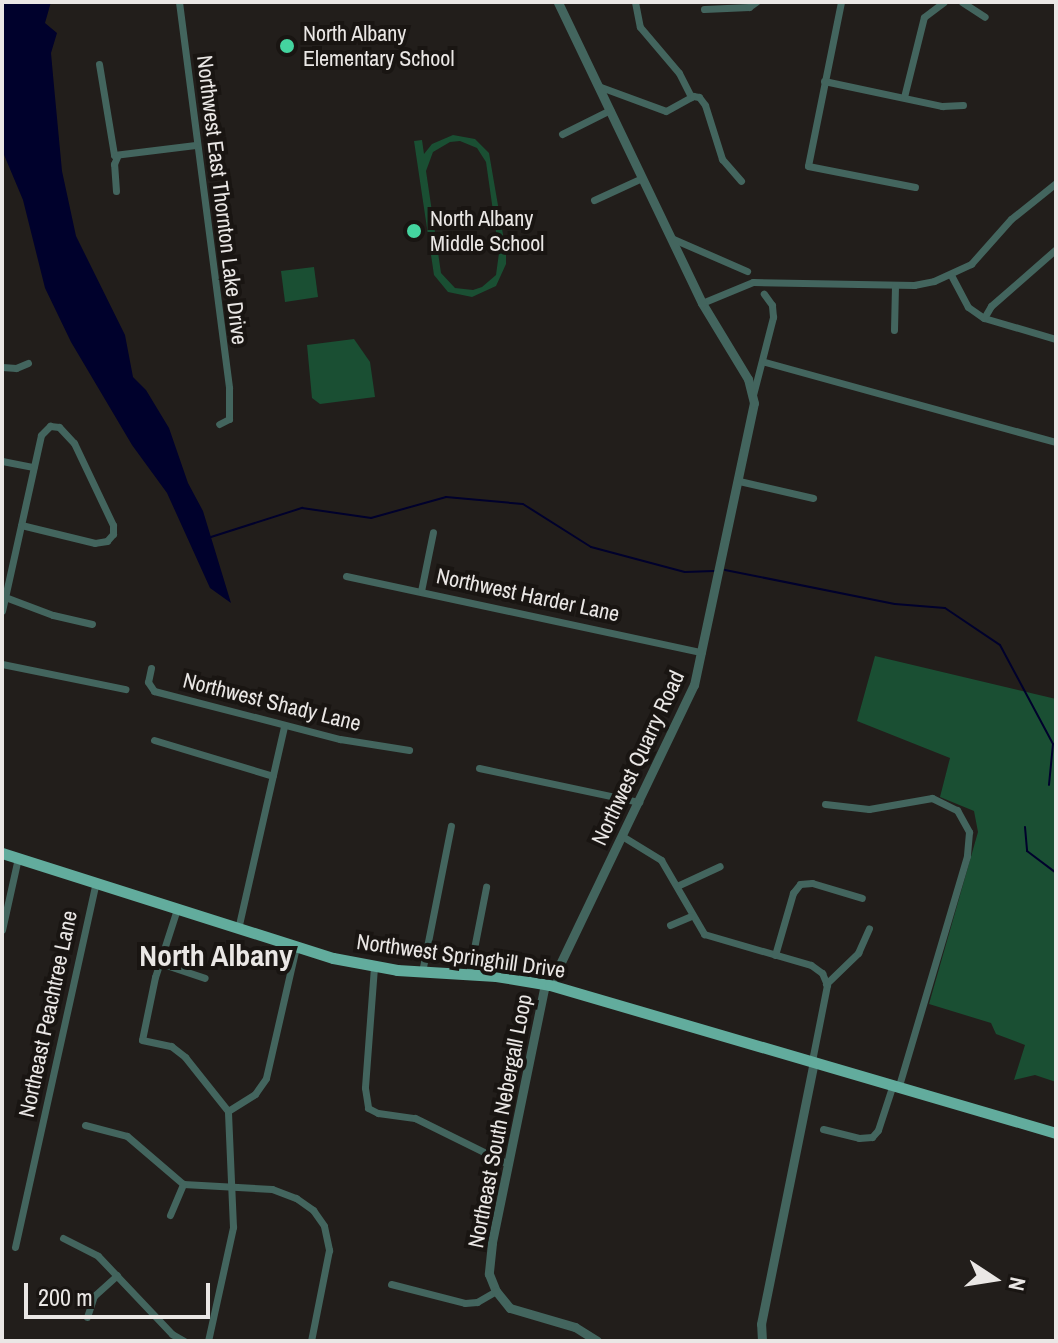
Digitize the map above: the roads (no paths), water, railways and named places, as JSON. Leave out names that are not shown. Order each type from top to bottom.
[{"type":"main road","name":"Northwest Springhill Drive","points":[[2,853],[296,947],[374,967],[548,984],[1056,1133]]},
{"type":"street","name":"Northwest East Thornton Lake Drive","points":[[179,2],[230,402],[229,419],[219,424]]},
{"type":"street","points":[[558,2],[702,303],[745,372],[753,395]]},
{"type":"street","points":[[635,2],[640,27],[679,73],[691,97]]},
{"type":"street","points":[[704,9],[749,7],[756,2]]},
{"type":"street","points":[[841,2],[808,166],[915,187]]},
{"type":"street","points":[[904,97],[924,17],[944,2]]},
{"type":"street","points":[[962,2],[985,17]]},
{"type":"street","points":[[99,64],[112,151],[117,157]]},
{"type":"street","points":[[824,81],[942,106],[963,105]]},
{"type":"street","points":[[598,86],[666,111],[691,97],[699,97],[705,105],[722,159],[741,181]]},
{"type":"street","points":[[562,134],[610,110]]},
{"type":"street","points":[[117,157],[195,145]]},
{"type":"street","points":[[116,191],[114,164],[117,157]]},
{"type":"street","points":[[594,200],[642,178]]},
{"type":"street","points":[[702,303],[753,282],[895,285],[922,284],[951,275],[978,257],[1011,219],[1056,183]]},
{"type":"street","points":[[671,238],[747,271]]},
{"type":"street","points":[[984,318],[991,306],[1056,249]]},
{"type":"street","points":[[951,275],[962,298],[984,318],[1056,339]]},
{"type":"street","points":[[894,330],[895,285]]},
{"type":"street","name":"Northwest Quarry Road","points":[[548,984],[687,702],[702,652],[739,481],[753,395],[765,362],[773,317],[772,305],[764,294]]},
{"type":"street","points":[[765,362],[1056,442]]},
{"type":"street","points":[[2,367],[16,368],[28,363]]},
{"type":"street","points":[[2,611],[33,467],[43,430],[54,426],[63,429],[74,443],[111,520],[113,534],[107,541],[95,543],[21,525]]},
{"type":"street","points":[[2,461],[33,467]]},
{"type":"street","points":[[739,481],[813,498]]},
{"type":"street","points":[[421,591],[433,532]]},
{"type":"street","name":"Northwest Harder Lane","points":[[346,576],[702,652]]},
{"type":"street","points":[[5,597],[53,615],[92,624]]},
{"type":"street","points":[[2,664],[125,689]]},
{"type":"street","name":"Northwest Shady Lane","points":[[151,668],[148,682],[154,691],[284,726],[409,750]]},
{"type":"street","points":[[238,929],[284,726]]},
{"type":"street","points":[[154,740],[273,776]]},
{"type":"street","points":[[479,768],[639,802]]},
{"type":"street","points":[[823,1129],[859,1138],[872,1137],[878,1130],[896,1085],[969,847],[969,832],[962,816],[949,804],[932,798],[869,809],[825,804]]},
{"type":"street","points":[[422,972],[451,826]]},
{"type":"street","points":[[622,836],[656,855],[677,886],[691,916],[711,938],[818,969],[826,984]]},
{"type":"street","points":[[2,930],[18,858]]},
{"type":"street","points":[[677,886],[720,866]]},
{"type":"street","name":"Northeast Peachtree Lane","points":[[15,1247],[96,883]]},
{"type":"street","points":[[775,955],[793,893],[800,884],[812,883],[862,898]]},
{"type":"street","points":[[469,974],[486,887]]},
{"type":"street","points":[[177,909],[160,963],[142,1040],[171,1046],[185,1057],[228,1111],[233,1227],[208,1341]]},
{"type":"street","points":[[670,925],[691,916]]},
{"type":"street","points":[[762,1341],[761,1324],[826,984],[858,953],[869,928]]},
{"type":"street","points":[[228,1111],[255,1094],[266,1078],[296,947]]},
{"type":"street","points":[[160,963],[205,978]]},
{"type":"street","points":[[374,967],[365,1088],[368,1108],[378,1113],[415,1118],[508,1164]]},
{"type":"street","name":"Northeast South Nebergall Loop","points":[[496,1291],[489,1274],[491,1252],[548,984]]},
{"type":"street","points":[[85,1125],[127,1136],[183,1184],[232,1186],[288,1194],[313,1210],[324,1226],[329,1250],[311,1341]]},
{"type":"street","points":[[170,1215],[183,1184]]},
{"type":"street","points":[[63,1238],[98,1256],[172,1334],[184,1341]]},
{"type":"street","points":[[87,1317],[94,1296],[117,1275]]},
{"type":"street","points":[[391,1284],[465,1303],[477,1302],[496,1291],[510,1308],[575,1327],[597,1341]]},
{"type":"water","points":[[3,2],[51,2],[45,23],[57,33],[51,53],[54,86],[62,171],[76,236],[125,335],[133,377],[146,390],[169,428],[188,483],[203,511],[231,603],[210,588],[167,493],[132,445],[71,342],[45,288],[23,200],[2,150]]},
{"type":"waterway","points":[[211,537],[302,508],[371,518],[446,497],[523,504],[591,547],[685,572],[714,571]]},
{"type":"waterway","points":[[725,570],[895,604],[945,608],[1000,645],[1053,744],[1049,785]]},
{"type":"waterway","points":[[1025,827],[1027,851],[1056,873]]},
{"type":"place","name":"North Albany Elementary School","points":[[287,46]]},
{"type":"place","name":"North Albany Middle School","points":[[414,231]]},
{"type":"district","name":"North Albany","points":[[216,955]]}]
